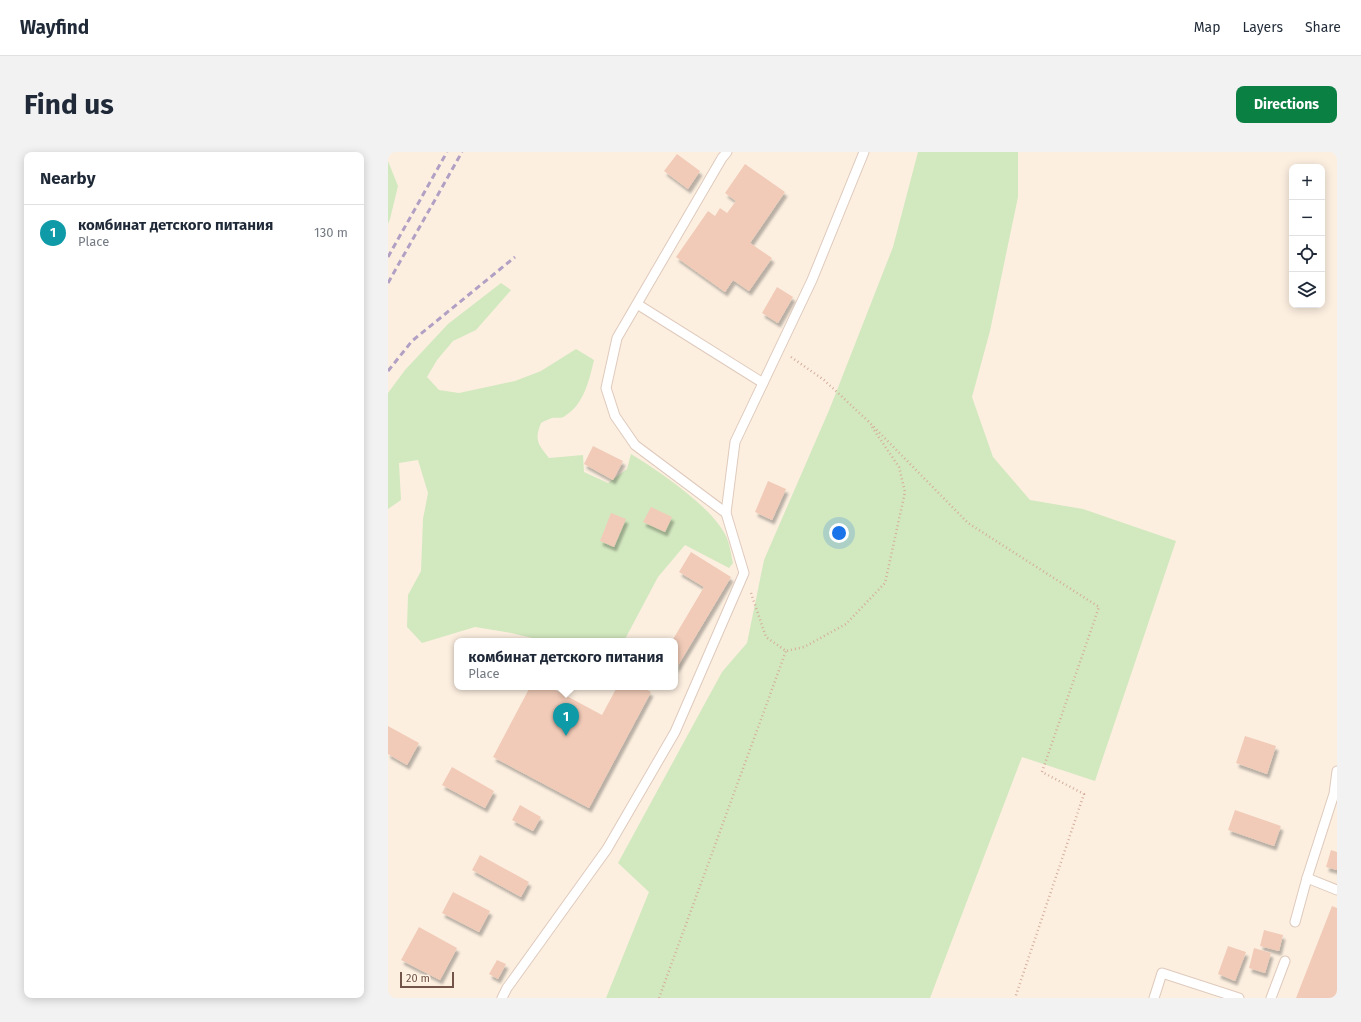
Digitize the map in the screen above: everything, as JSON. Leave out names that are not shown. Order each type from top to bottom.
[{"type":"lane","points":[[726,513],[635,445],[615,416],[606,388],[617,338],[722,158],[727,152]]},
{"type":"lane","points":[[502,998],[507,988],[607,849],[675,732],[744,574],[726,513],[735,442],[812,280],[864,152]]},
{"type":"lane","points":[[637,304],[763,383]]},
{"type":"lane","points":[[1295,922],[1307,878],[1334,794],[1337,771]]},
{"type":"lane","points":[[1307,878],[1337,890]]},
{"type":"lane","points":[[1271,998],[1285,961]]},
{"type":"lane","points":[[1154,998],[1162,972],[1211,994],[1239,998]]},
{"type":"path","points":[[779,349],[824,380],[868,421],[968,523],[1099,607],[1042,772],[1084,794],[1015,998]]},
{"type":"path","points":[[744,574],[766,637],[786,651],[804,647],[846,624],[885,583],[905,492],[899,467],[868,421]]},
{"type":"path","points":[[659,998],[786,651]]},
{"type":"green space","points":[[918,152],[1018,152],[1018,197],[990,331],[972,397],[993,457],[1030,500],[1083,509],[1176,541],[1095,781],[1022,757],[930,998],[606,998],[649,892],[618,863],[722,672],[747,643],[764,560],[830,408],[893,247]]},
{"type":"green space","points":[[388,161],[398,186],[388,224]]},
{"type":"green space","points":[[501,283],[511,290],[476,330],[453,341],[437,360],[427,377],[439,390],[459,393],[515,381],[541,371],[576,349],[594,360],[588,384],[577,405],[563,417],[552,418],[541,423],[538,434],[538,442],[542,449],[549,458],[583,455],[584,472],[608,483],[627,469],[631,454],[684,490],[709,513],[726,536],[733,563],[729,568],[685,545],[658,577],[626,638],[532,638],[475,627],[422,643],[407,627],[408,595],[421,571],[423,519],[428,493],[418,460],[399,463],[401,500],[388,509],[388,393],[405,370],[448,324]]},
{"type":"building","points":[[677,154],[700,171],[688,189],[664,171]]},
{"type":"building","points":[[745,164],[785,192],[750,243],[772,258],[749,291],[733,280],[725,292],[676,257],[708,211],[715,216],[720,208],[727,213],[736,201],[725,193]]},
{"type":"building","points":[[777,287],[793,297],[778,323],[762,313]]},
{"type":"building","points":[[593,446],[623,461],[613,480],[584,464]]},
{"type":"building","points":[[768,481],[786,489],[772,520],[755,512]]},
{"type":"building","points":[[651,507],[672,517],[665,532],[643,522]]},
{"type":"building","points":[[611,513],[626,519],[614,547],[600,541]]},
{"type":"building","points":[[691,552],[731,577],[678,666],[678,638],[674,638],[704,587],[679,572]]},
{"type":"building","points":[[528,690],[556,690],[602,715],[615,690],[647,690],[651,692],[589,808],[493,757]]},
{"type":"building","points":[[388,726],[419,743],[407,765],[388,754]]},
{"type":"building","points":[[1245,736],[1276,746],[1267,774],[1236,763]]},
{"type":"building","points":[[452,767],[494,791],[485,808],[442,785]]},
{"type":"building","points":[[520,805],[541,817],[533,831],[512,820]]},
{"type":"building","points":[[1235,810],[1281,826],[1274,846],[1228,830]]},
{"type":"building","points":[[1331,850],[1337,852],[1337,870],[1326,867]]},
{"type":"building","points":[[480,855],[529,882],[521,897],[472,870]]},
{"type":"building","points":[[453,892],[490,911],[479,932],[442,913]]},
{"type":"building","points":[[1332,906],[1337,908],[1337,998],[1296,998]]},
{"type":"building","points":[[419,927],[457,948],[440,980],[401,960]]},
{"type":"building","points":[[1264,930],[1283,935],[1279,951],[1260,946]]},
{"type":"building","points":[[1228,946],[1246,952],[1235,981],[1218,974]]},
{"type":"building","points":[[1254,948],[1271,953],[1265,973],[1249,968]]},
{"type":"building","points":[[497,960],[506,964],[498,979],[489,974]]},
{"type":"railway","points":[[388,257],[447,152]]},
{"type":"railway","points":[[388,283],[462,152]]},
{"type":"railway","points":[[388,371],[412,341],[515,257]]},
{"type":"place","name":"комбинат детского питания","points":[[566,736]]}]
